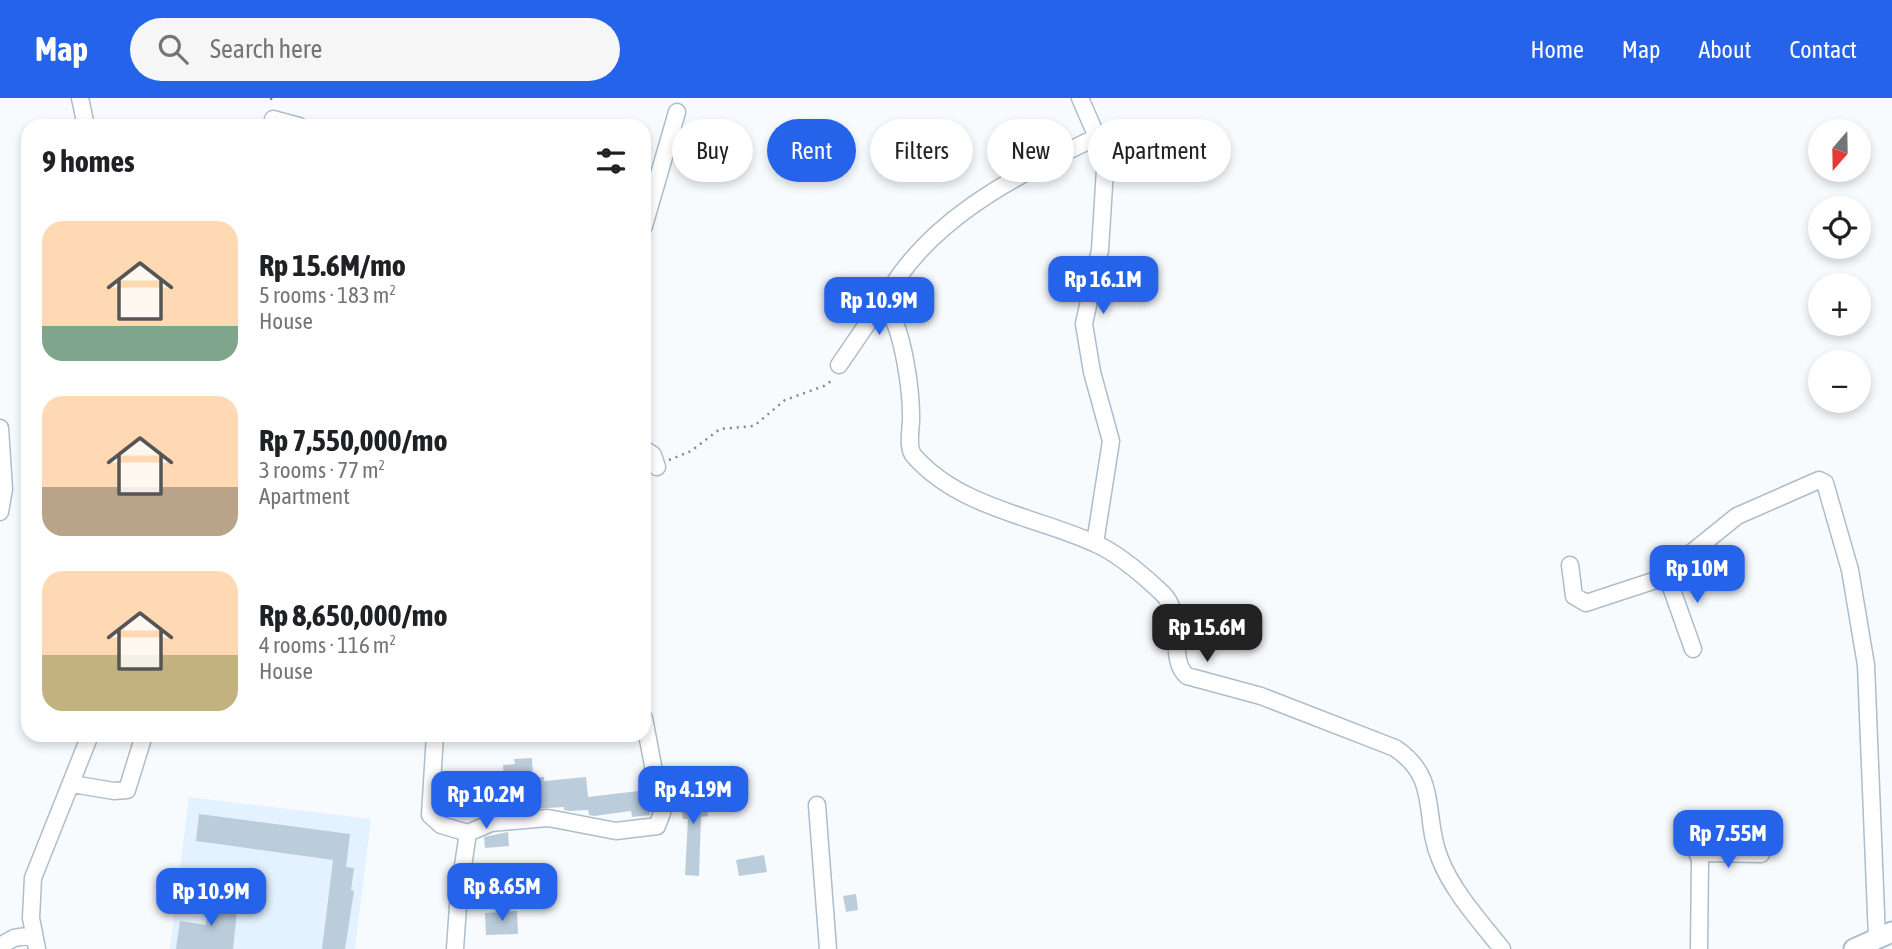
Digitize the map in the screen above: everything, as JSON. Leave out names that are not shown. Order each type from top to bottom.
[{"type":"street","points":[[80,98],[84,119]]},
{"type":"street","points":[[1080,98],[1089,119]]},
{"type":"street","points":[[651,202],[677,112]]},
{"type":"street","points":[[839,365],[866,324],[879,310],[895,279],[944,226],[1012,179],[1088,141]]},
{"type":"street","points":[[1095,543],[1111,441],[1092,372],[1084,324],[1100,250],[1105,182]]},
{"type":"street","points":[[879,310],[891,314],[902,348],[912,412],[912,455],[945,483],[970,497],[1095,543],[1122,561],[1171,603],[1184,674],[1276,701],[1395,748],[1409,758],[1418,767],[1430,798],[1439,858],[1451,881],[1502,949]]},
{"type":"street","points":[[0,428],[4,489],[0,512]]},
{"type":"street","points":[[651,454],[657,467]]},
{"type":"street","points":[[1570,565],[1574,596],[1586,603],[1659,579],[1737,516],[1819,481],[1825,483],[1850,569],[1866,665],[1884,938],[1854,949]]},
{"type":"street","points":[[1666,573],[1693,649]]},
{"type":"street","points":[[0,946],[14,938],[35,942],[30,897],[33,878],[87,742]]},
{"type":"street","points":[[72,783],[114,791],[127,790],[135,774],[142,742]]},
{"type":"street","points":[[435,742],[430,815],[441,825],[468,833],[491,823],[548,818],[616,831],[657,826],[662,813],[649,742]]},
{"type":"street","points":[[817,805],[828,949]]},
{"type":"street","points":[[1685,821],[1700,860],[1699,949]]},
{"type":"street","points":[[1700,860],[1703,853],[1761,854],[1765,845],[1766,828]]},
{"type":"street","points":[[455,949],[459,892],[468,833]]},
{"type":"path","points":[[657,467],[691,451],[720,429],[754,426],[785,400],[827,384],[838,374],[839,365]]},
{"type":"shaded area","points":[[189,797],[371,819],[355,949],[170,949]]},
{"type":"building","points":[[532,758],[533,777],[544,777],[544,781],[586,777],[588,797],[647,790],[650,815],[632,817],[631,811],[594,816],[589,815],[588,810],[569,811],[564,810],[564,807],[499,811],[499,806],[490,807],[488,780],[504,779],[503,765],[515,764],[514,759]]},
{"type":"building","points":[[463,787],[465,813],[445,814],[443,788]]},
{"type":"building","points":[[704,788],[708,816],[701,817],[699,876],[685,875],[688,819],[683,819],[679,791]]},
{"type":"building","points":[[199,814],[350,834],[346,867],[354,868],[351,890],[354,891],[345,949],[322,949],[333,860],[196,841]]},
{"type":"building","points":[[508,832],[509,846],[485,848],[484,837]]},
{"type":"building","points":[[764,855],[767,872],[739,876],[736,860]]},
{"type":"building","points":[[856,894],[858,910],[846,912],[843,896]]},
{"type":"building","points":[[209,899],[238,902],[233,949],[176,949],[180,921],[206,925]]},
{"type":"building","points":[[517,911],[518,934],[486,935],[485,913]]}]
